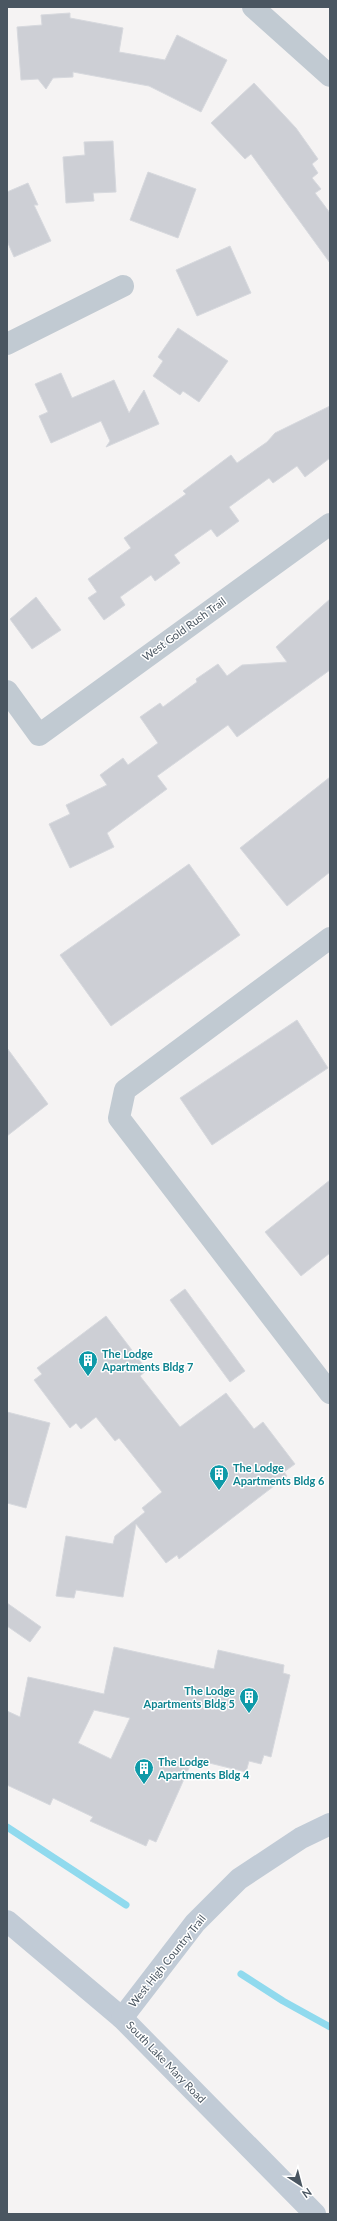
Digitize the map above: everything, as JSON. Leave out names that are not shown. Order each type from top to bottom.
[{"type":"main road","name":"West High Country Trail","points":[[122,2018],[195,1923],[239,1879],[302,1838],[330,1824]]},
{"type":"main road","name":"South Lake Mary Road","points":[[7,1921],[122,2018],[315,2214]]},
{"type":"street","points":[[253,7],[330,76]]},
{"type":"street","points":[[8,342],[123,286]]},
{"type":"street","name":"West Gold Rush Trail","points":[[7,691],[39,735],[330,524]]},
{"type":"street","points":[[330,938],[125,1090],[119,1118],[330,1393]]},
{"type":"building","points":[[70,13],[70,18],[123,28],[119,52],[165,60],[177,35],[227,60],[201,112],[149,86],[73,72],[73,77],[53,78],[46,89],[38,79],[21,80],[17,27],[42,25],[41,15]]},
{"type":"building","points":[[254,83],[296,128],[318,159],[312,164],[318,173],[312,178],[321,189],[315,193],[330,213],[330,263],[251,154],[245,159],[211,123]]},
{"type":"building","points":[[113,141],[116,192],[93,193],[94,201],[66,203],[63,157],[85,155],[84,142]]},
{"type":"building","points":[[148,172],[196,189],[178,238],[130,220]]},
{"type":"building","points":[[28,183],[38,205],[34,205],[51,241],[14,257],[7,241],[7,192]]},
{"type":"building","points":[[230,246],[251,293],[197,316],[176,270]]},
{"type":"building","points":[[178,328],[228,361],[199,402],[183,391],[180,395],[153,376],[163,361],[158,357]]},
{"type":"building","points":[[61,373],[72,398],[114,380],[129,413],[144,390],[159,424],[106,447],[110,441],[101,421],[51,443],[39,416],[48,412],[35,384]]},
{"type":"building","points":[[330,406],[330,458],[305,477],[297,466],[273,483],[269,478],[229,507],[239,521],[217,537],[211,529],[174,555],[180,563],[155,581],[151,575],[120,597],[125,605],[104,620],[88,598],[97,592],[88,579],[131,548],[124,538],[186,494],[183,491],[231,455],[237,463],[267,442],[275,433]]},
{"type":"building","points":[[36,597],[61,630],[32,649],[10,619]]},
{"type":"building","points":[[330,599],[330,670],[237,737],[228,725],[157,776],[167,789],[107,833],[114,847],[70,868],[49,824],[70,814],[66,805],[107,785],[100,775],[123,758],[128,765],[158,743],[140,717],[160,703],[163,707],[197,682],[196,679],[218,664],[227,676],[242,665],[287,662],[276,647]]},
{"type":"building","points":[[330,777],[330,872],[287,906],[240,848]]},
{"type":"building","points":[[189,864],[240,935],[111,1026],[60,955]]},
{"type":"building","points":[[297,1020],[328,1068],[212,1145],[180,1098]]},
{"type":"building","points":[[7,1048],[48,1104],[7,1136]]},
{"type":"building","points":[[330,1180],[330,1253],[301,1276],[265,1232]]},
{"type":"building","points":[[185,1289],[245,1371],[230,1382],[170,1300]]},
{"type":"building","points":[[106,1316],[147,1370],[140,1376],[180,1427],[226,1393],[254,1429],[263,1422],[295,1464],[284,1472],[287,1476],[179,1559],[177,1555],[166,1563],[136,1524],[123,1597],[76,1590],[74,1598],[56,1596],[66,1536],[113,1544],[115,1536],[145,1512],[142,1508],[162,1492],[119,1438],[115,1441],[96,1417],[81,1429],[76,1423],[70,1428],[34,1380],[42,1374],[37,1368]]},
{"type":"building","points":[[7,1412],[50,1423],[26,1508],[7,1503]]},
{"type":"building","points":[[7,1603],[41,1627],[30,1642],[7,1626]]},
{"type":"building","points":[[114,1647],[214,1669],[218,1650],[284,1665],[283,1673],[290,1675],[271,1757],[264,1755],[261,1764],[249,1761],[246,1772],[193,1759],[156,1842],[149,1839],[146,1846],[90,1821],[93,1817],[53,1798],[50,1805],[7,1785],[7,1711],[20,1717],[28,1677],[104,1694]],"holes":[[[94,1710],[130,1718],[111,1759],[78,1743]]]},
{"type":"waterway","points":[[7,1827],[126,1905]]},
{"type":"waterway","points":[[241,1974],[283,2001],[330,2027]]},
{"type":"place","name":"The Lodge Apartments Bldg 7","points":[[88,1377]]},
{"type":"place","name":"The Lodge Apartments Bldg 6","points":[[219,1491]]},
{"type":"place","name":"The Lodge Apartments Bldg 5","points":[[249,1714]]},
{"type":"place","name":"The Lodge Apartments Bldg 4","points":[[144,1785]]}]
